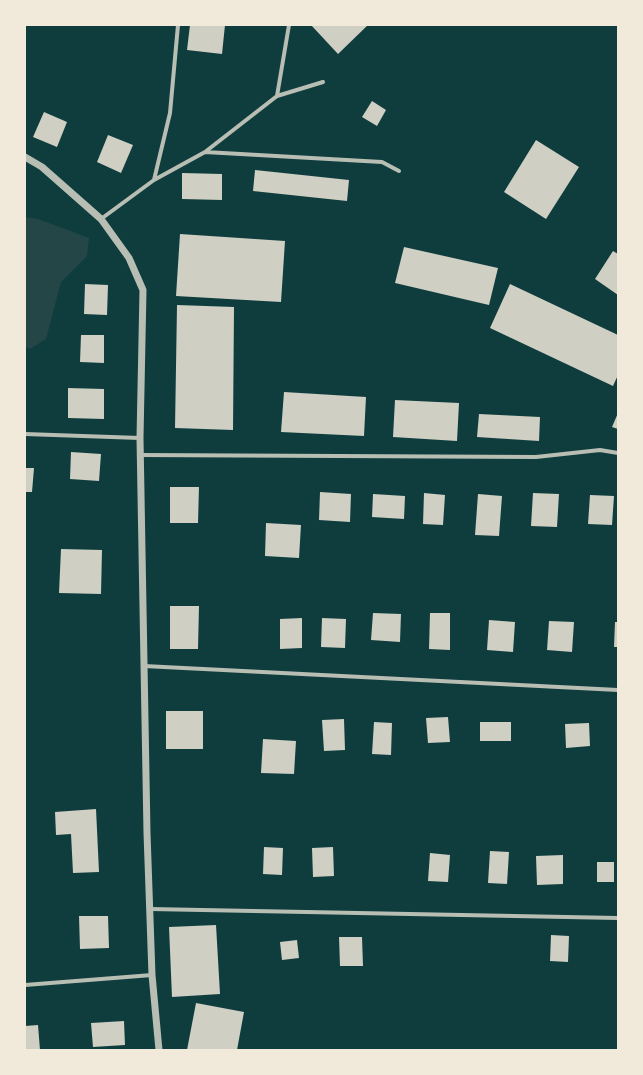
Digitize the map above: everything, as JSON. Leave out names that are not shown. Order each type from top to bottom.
[{"type":"street","points":[[154,180],[170,113],[178,25]]},
{"type":"street","points":[[277,96],[289,25]]},
{"type":"street","points":[[101,219],[154,180],[205,152],[277,96],[323,82]]},
{"type":"street","points":[[205,152],[382,162],[399,171]]},
{"type":"street","points":[[25,157],[42,167],[101,219],[129,258],[142,290],[140,455],[144,666],[152,975],[159,1050]]},
{"type":"street","points":[[25,434],[140,438]]},
{"type":"street","points":[[140,455],[536,457],[600,450],[618,453]]},
{"type":"street","points":[[144,666],[618,690]]},
{"type":"street","points":[[150,909],[618,918]]},
{"type":"street","points":[[25,985],[152,975]]},
{"type":"shaded area","points":[[25,217],[38,219],[89,238],[87,256],[61,282],[46,339],[30,349],[25,347]]},
{"type":"building","points":[[190,25],[225,25],[222,54],[187,50]]},
{"type":"building","points":[[311,25],[368,25],[338,54]]},
{"type":"building","points":[[372,101],[386,110],[377,126],[362,117]]},
{"type":"building","points":[[44,112],[67,122],[57,147],[33,137]]},
{"type":"building","points":[[108,135],[133,145],[121,173],[97,162]]},
{"type":"building","points":[[536,140],[579,167],[546,219],[504,192]]},
{"type":"building","points":[[255,170],[349,180],[347,201],[253,191]]},
{"type":"building","points":[[182,173],[222,174],[222,200],[182,199]]},
{"type":"building","points":[[180,234],[285,241],[281,302],[176,296]]},
{"type":"building","points":[[404,247],[498,268],[489,305],[395,283]]},
{"type":"building","points":[[613,251],[618,254],[618,295],[595,279]]},
{"type":"building","points":[[85,284],[108,285],[107,315],[84,314]]},
{"type":"building","points":[[510,284],[618,335],[618,375],[613,386],[490,328]]},
{"type":"building","points":[[177,305],[234,307],[233,430],[175,428]]},
{"type":"building","points":[[81,335],[104,335],[104,363],[80,362]]},
{"type":"building","points":[[68,388],[104,389],[104,419],[68,418]]},
{"type":"building","points":[[284,392],[366,397],[364,436],[281,432]]},
{"type":"building","points":[[395,400],[459,403],[457,441],[393,437]]},
{"type":"building","points":[[618,413],[618,429],[612,427]]},
{"type":"building","points":[[479,414],[540,417],[539,441],[477,437]]},
{"type":"building","points":[[71,452],[101,454],[99,481],[70,479]]},
{"type":"building","points":[[25,468],[34,468],[32,492],[25,492]]},
{"type":"building","points":[[170,487],[199,487],[198,523],[170,523]]},
{"type":"building","points":[[320,492],[351,494],[350,522],[319,520]]},
{"type":"building","points":[[424,493],[445,495],[443,525],[423,524]]},
{"type":"building","points":[[533,493],[559,494],[557,527],[531,526]]},
{"type":"building","points":[[373,494],[405,496],[404,519],[372,517]]},
{"type":"building","points":[[478,494],[502,496],[499,536],[475,535]]},
{"type":"building","points":[[590,495],[614,496],[612,525],[588,524]]},
{"type":"building","points":[[266,523],[301,525],[299,558],[265,556]]},
{"type":"building","points":[[61,549],[102,550],[101,594],[59,593]]},
{"type":"building","points":[[170,606],[199,606],[198,649],[170,649]]},
{"type":"building","points":[[373,613],[401,614],[400,642],[371,640]]},
{"type":"building","points":[[430,613],[450,613],[450,650],[429,649]]},
{"type":"building","points":[[302,618],[302,648],[280,649],[280,619]]},
{"type":"building","points":[[322,618],[346,619],[345,648],[321,647]]},
{"type":"building","points":[[489,620],[515,622],[513,652],[487,650]]},
{"type":"building","points":[[549,621],[574,622],[572,652],[547,650]]},
{"type":"building","points":[[615,622],[618,622],[618,647],[614,647]]},
{"type":"building","points":[[166,711],[203,711],[203,749],[166,749]]},
{"type":"building","points":[[448,717],[450,742],[428,743],[426,718]]},
{"type":"building","points":[[344,719],[345,750],[324,751],[322,720]]},
{"type":"building","points":[[374,722],[392,723],[391,755],[372,754]]},
{"type":"building","points":[[480,722],[511,722],[511,741],[480,741]]},
{"type":"building","points":[[589,723],[590,746],[566,748],[565,724]]},
{"type":"building","points":[[263,739],[296,741],[294,774],[261,773]]},
{"type":"building","points":[[96,809],[99,872],[73,873],[71,834],[56,835],[55,812]]},
{"type":"building","points":[[264,847],[283,848],[282,875],[263,874]]},
{"type":"building","points":[[333,847],[334,876],[313,877],[312,848]]},
{"type":"building","points":[[490,851],[509,852],[507,884],[488,883]]},
{"type":"building","points":[[430,853],[450,855],[448,882],[428,881]]},
{"type":"building","points":[[563,855],[563,884],[537,885],[536,856]]},
{"type":"building","points":[[597,862],[614,862],[614,882],[597,882]]},
{"type":"building","points":[[79,916],[108,916],[109,948],[80,949]]},
{"type":"building","points":[[216,925],[220,994],[172,997],[169,927]]},
{"type":"building","points":[[551,935],[569,936],[568,962],[550,961]]},
{"type":"building","points":[[339,937],[362,937],[363,966],[340,966]]},
{"type":"building","points":[[297,940],[299,958],[282,960],[280,942]]},
{"type":"building","points":[[196,1003],[244,1012],[237,1050],[187,1050]]},
{"type":"building","points":[[124,1021],[125,1045],[93,1047],[91,1023]]},
{"type":"building","points":[[38,1025],[40,1050],[25,1050],[25,1026]]}]
